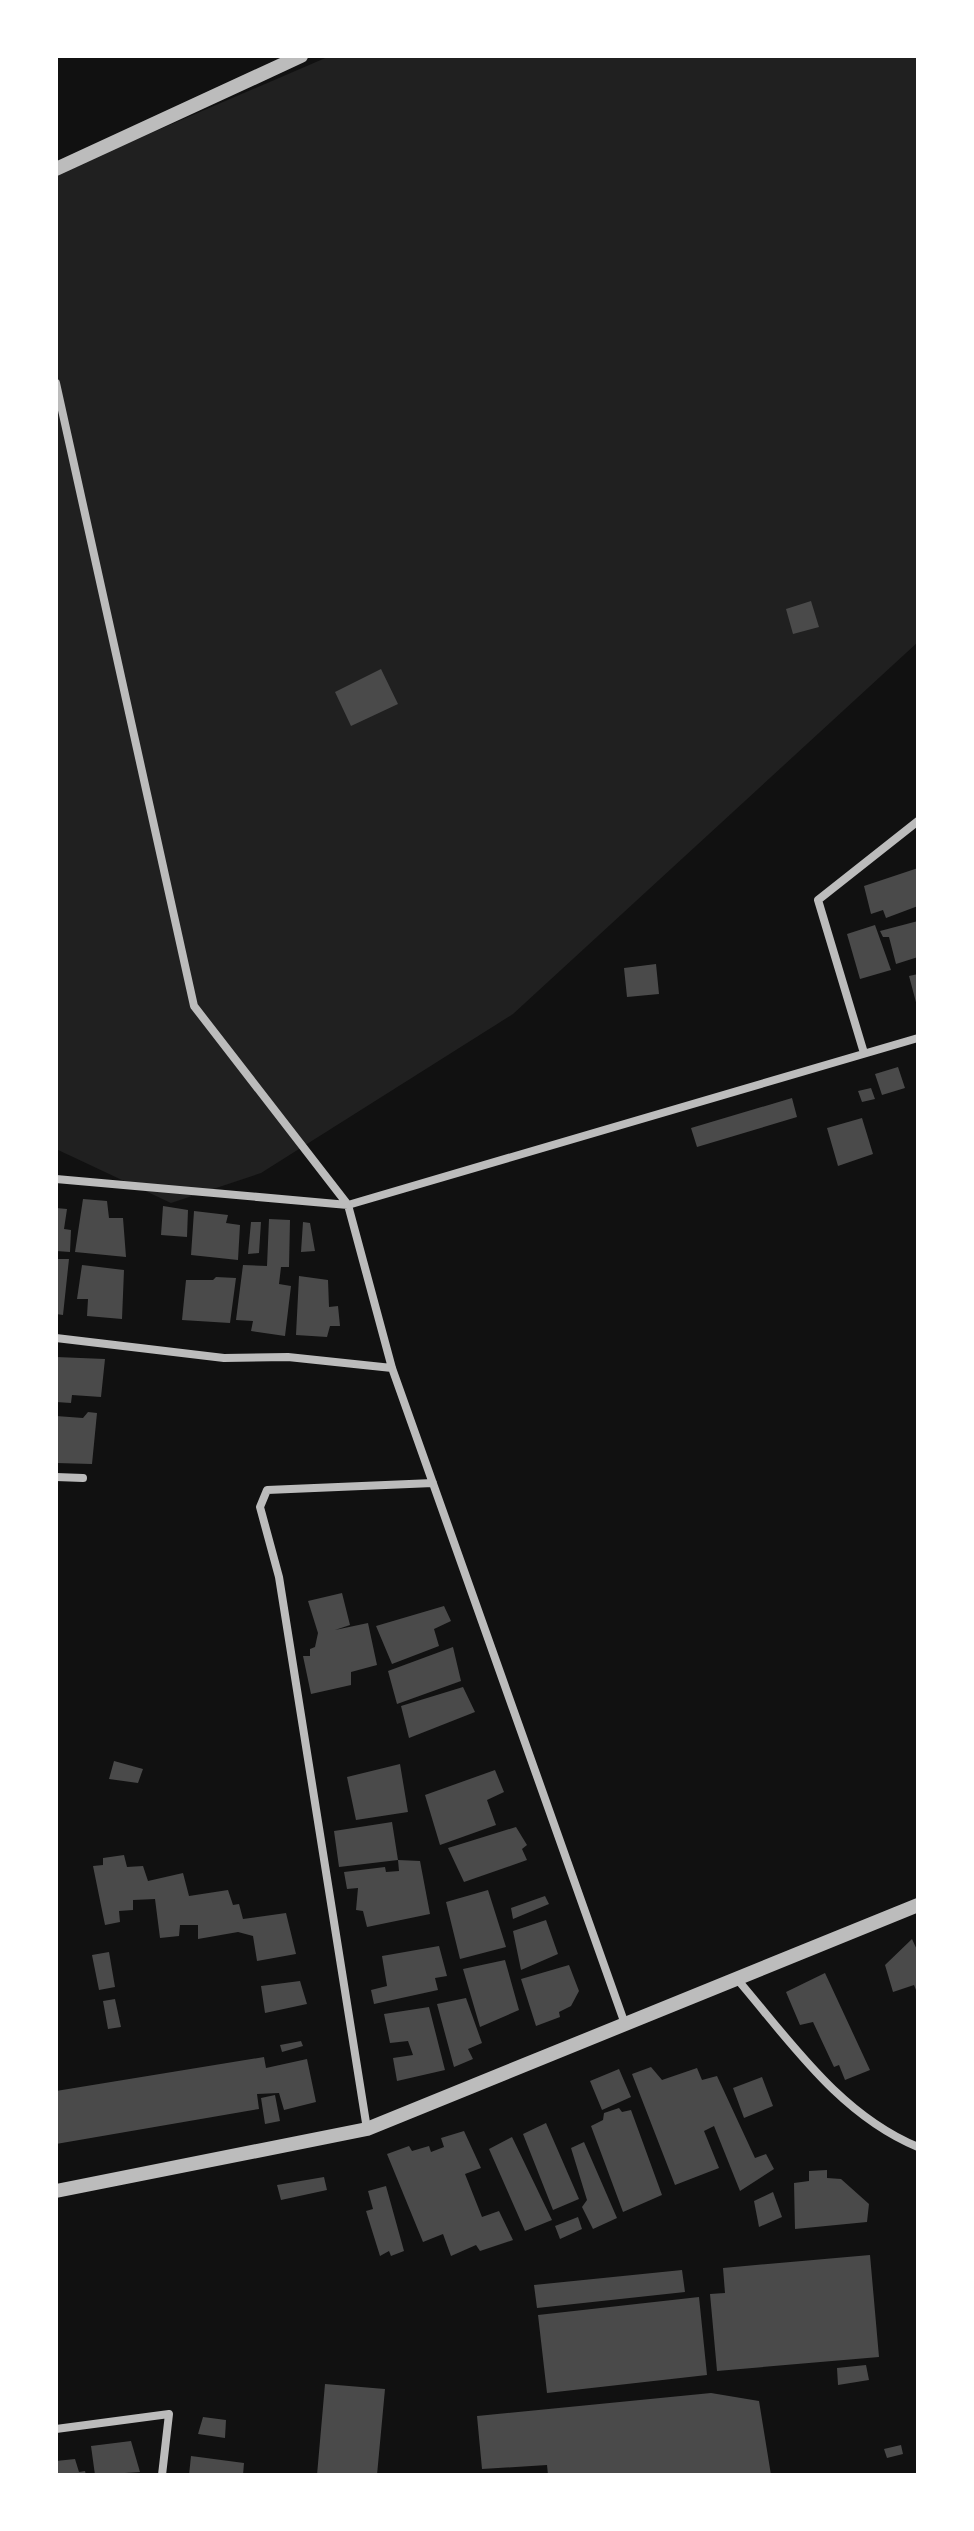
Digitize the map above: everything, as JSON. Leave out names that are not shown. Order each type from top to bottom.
[{"type":"street","points":[[56,169],[301,56]]},
{"type":"street","points":[[56,383],[194,1006],[348,1205],[392,1368],[625,2024]]},
{"type":"street","points":[[864,1053],[818,900],[918,821]]},
{"type":"street","points":[[56,1179],[348,1205],[918,1038]]},
{"type":"street","points":[[56,1338],[224,1358],[288,1357],[392,1368]]},
{"type":"street","points":[[56,1477],[83,1478]]},
{"type":"street","points":[[367,2129],[279,1577],[260,1507],[267,1490],[433,1483]]},
{"type":"street","points":[[56,2191],[367,2129],[918,1905]]},
{"type":"street","points":[[737,1979],[831,2088],[894,2137],[918,2147]]},
{"type":"street","points":[[56,2429],[169,2414],[162,2475]]},
{"type":"shaded area","points":[[330,56],[918,56],[918,642],[513,1014],[261,1173],[171,1203],[56,1149],[56,174]]},
{"type":"building","points":[[811,601],[819,627],[793,634],[786,609]]},
{"type":"building","points":[[381,669],[398,704],[351,726],[335,692]]},
{"type":"building","points":[[918,868],[918,906],[886,918],[883,910],[871,914],[864,886]]},
{"type":"building","points":[[918,921],[918,957],[896,964],[889,937],[883,937],[880,931]]},
{"type":"building","points":[[875,925],[891,970],[860,979],[847,934]]},
{"type":"building","points":[[656,964],[659,994],[627,997],[624,968]]},
{"type":"building","points":[[918,974],[918,1006],[917,1006],[909,976]]},
{"type":"building","points":[[898,1067],[905,1088],[882,1095],[875,1074]]},
{"type":"building","points":[[871,1088],[875,1099],[862,1102],[858,1091]]},
{"type":"building","points":[[792,1098],[797,1117],[697,1147],[691,1128]]},
{"type":"building","points":[[862,1118],[873,1154],[838,1166],[827,1128]]},
{"type":"building","points":[[83,1199],[107,1201],[109,1218],[123,1218],[126,1257],[75,1252]]},
{"type":"building","points":[[163,1206],[188,1210],[187,1237],[161,1235]]},
{"type":"building","points":[[56,1208],[67,1209],[64,1229],[71,1230],[70,1252],[56,1251]]},
{"type":"building","points":[[194,1211],[228,1215],[226,1223],[240,1225],[238,1260],[191,1255]]},
{"type":"building","points":[[269,1219],[290,1220],[289,1267],[281,1267],[279,1284],[291,1286],[285,1336],[251,1331],[253,1321],[236,1320],[243,1265],[267,1266]]},
{"type":"building","points":[[251,1222],[261,1222],[259,1253],[248,1254]]},
{"type":"building","points":[[303,1222],[310,1223],[315,1251],[301,1252]]},
{"type":"building","points":[[56,1259],[69,1259],[63,1315],[56,1314]]},
{"type":"building","points":[[82,1265],[124,1270],[122,1319],[87,1316],[88,1299],[77,1299]]},
{"type":"building","points":[[299,1276],[328,1280],[329,1307],[338,1306],[340,1326],[330,1326],[327,1337],[296,1335]]},
{"type":"building","points":[[216,1277],[236,1278],[230,1323],[182,1320],[186,1280],[213,1280]]},
{"type":"building","points":[[56,1357],[105,1359],[101,1397],[72,1395],[71,1403],[56,1402]]},
{"type":"building","points":[[88,1412],[97,1413],[92,1464],[56,1463],[56,1416],[83,1418]]},
{"type":"building","points":[[342,1593],[350,1625],[335,1630],[368,1623],[377,1665],[351,1672],[351,1685],[311,1694],[303,1656],[310,1656],[318,1633],[308,1601]]},
{"type":"building","points":[[444,1606],[451,1621],[434,1629],[439,1646],[392,1664],[376,1626]]},
{"type":"building","points":[[453,1647],[461,1681],[397,1704],[388,1671]]},
{"type":"building","points":[[463,1687],[475,1712],[409,1738],[401,1706]]},
{"type":"building","points":[[114,1761],[143,1769],[138,1783],[109,1779]]},
{"type":"building","points":[[400,1764],[408,1812],[356,1820],[347,1777]]},
{"type":"building","points":[[495,1770],[504,1792],[487,1800],[496,1825],[440,1845],[425,1795]]},
{"type":"building","points":[[392,1822],[398,1860],[339,1867],[334,1831]]},
{"type":"building","points":[[516,1827],[527,1845],[522,1849],[527,1860],[464,1882],[448,1848]]},
{"type":"building","points":[[124,1855],[127,1867],[143,1866],[148,1881],[183,1873],[189,1896],[228,1890],[233,1905],[239,1904],[243,1919],[286,1913],[296,1954],[257,1961],[253,1936],[238,1932],[198,1939],[198,1925],[180,1925],[179,1936],[160,1938],[155,1899],[133,1900],[133,1910],[119,1911],[120,1922],[105,1925],[93,1866],[103,1865],[103,1858]]},
{"type":"building","points":[[398,1860],[420,1861],[430,1914],[367,1927],[363,1911],[356,1910],[358,1888],[347,1889],[344,1872],[385,1867],[386,1872],[399,1871]]},
{"type":"building","points":[[488,1890],[506,1947],[460,1959],[446,1902]]},
{"type":"building","points":[[545,1896],[549,1904],[513,1919],[511,1908]]},
{"type":"building","points":[[546,1920],[558,1954],[521,1970],[513,1931]]},
{"type":"building","points":[[912,1939],[918,1952],[918,1995],[914,1985],[893,1992],[885,1965]]},
{"type":"building","points":[[439,1946],[447,1976],[435,1978],[438,1990],[374,2004],[371,1990],[387,1986],[382,1956]]},
{"type":"building","points":[[109,1952],[115,1987],[99,1990],[92,1955]]},
{"type":"building","points":[[505,1960],[519,2010],[480,2027],[463,1969]]},
{"type":"building","points":[[569,1965],[579,1991],[571,2006],[559,2012],[560,2017],[536,2026],[521,1979]]},
{"type":"building","points":[[825,1973],[870,2070],[845,2080],[839,2065],[834,2067],[813,2022],[800,2025],[786,1992]]},
{"type":"building","points":[[300,1981],[307,2004],[265,2013],[261,1986]]},
{"type":"building","points":[[466,1998],[482,2043],[468,2049],[473,2059],[454,2067],[437,2004]]},
{"type":"building","points":[[115,1999],[121,2027],[108,2029],[103,2001]]},
{"type":"building","points":[[429,2007],[445,2070],[397,2081],[393,2058],[413,2055],[408,2041],[390,2043],[384,2014]]},
{"type":"building","points":[[301,2041],[303,2046],[282,2052],[280,2045]]},
{"type":"building","points":[[264,2057],[266,2068],[307,2059],[316,2102],[284,2110],[279,2093],[257,2094],[259,2109],[56,2144],[56,2091]]},
{"type":"building","points":[[651,2067],[662,2080],[697,2068],[702,2080],[717,2076],[755,2158],[766,2154],[774,2169],[740,2191],[714,2126],[704,2131],[719,2168],[675,2185],[632,2074]]},
{"type":"building","points":[[619,2069],[631,2097],[602,2110],[590,2081]]},
{"type":"building","points":[[762,2077],[773,2106],[744,2118],[733,2088]]},
{"type":"building","points":[[275,2095],[280,2121],[265,2124],[261,2098]]},
{"type":"building","points":[[619,2108],[622,2112],[631,2110],[662,2195],[623,2212],[591,2126],[603,2120],[604,2113]]},
{"type":"building","points":[[546,2123],[579,2199],[553,2210],[523,2134]]},
{"type":"building","points":[[464,2131],[481,2168],[465,2174],[482,2217],[499,2211],[513,2240],[480,2251],[476,2245],[451,2256],[443,2234],[423,2242],[387,2154],[409,2146],[412,2151],[429,2146],[431,2152],[444,2147],[441,2138]]},
{"type":"building","points":[[512,2137],[552,2220],[525,2231],[489,2149]]},
{"type":"building","points":[[584,2142],[617,2218],[593,2229],[582,2207],[587,2200],[571,2148]]},
{"type":"building","points":[[827,2170],[827,2178],[841,2179],[869,2204],[867,2222],[795,2229],[794,2183],[809,2181],[809,2171]]},
{"type":"building","points":[[324,2177],[327,2190],[281,2200],[277,2185]]},
{"type":"building","points":[[386,2186],[404,2251],[391,2256],[389,2251],[380,2256],[366,2211],[373,2209],[368,2191]]},
{"type":"building","points":[[773,2192],[782,2217],[759,2227],[754,2201]]},
{"type":"building","points":[[578,2217],[582,2229],[560,2239],[555,2226]]},
{"type":"building","points":[[870,2255],[879,2357],[717,2371],[710,2294],[725,2293],[723,2268]]},
{"type":"building","points":[[682,2270],[685,2292],[537,2308],[534,2285]]},
{"type":"building","points":[[699,2297],[707,2375],[547,2393],[538,2315]]},
{"type":"building","points":[[866,2365],[869,2380],[838,2385],[837,2368]]},
{"type":"building","points":[[325,2384],[385,2389],[377,2475],[317,2475]]},
{"type":"building","points":[[711,2393],[759,2401],[771,2475],[548,2475],[547,2465],[482,2469],[477,2416]]},
{"type":"building","points":[[203,2417],[226,2420],[225,2438],[198,2434]]},
{"type":"building","points":[[131,2441],[140,2472],[95,2475],[91,2446]]},
{"type":"building","points":[[901,2445],[903,2454],[887,2458],[884,2449]]},
{"type":"building","points":[[191,2456],[244,2463],[243,2475],[189,2475]]},
{"type":"building","points":[[75,2459],[79,2472],[85,2471],[86,2475],[56,2475],[56,2461]]}]
